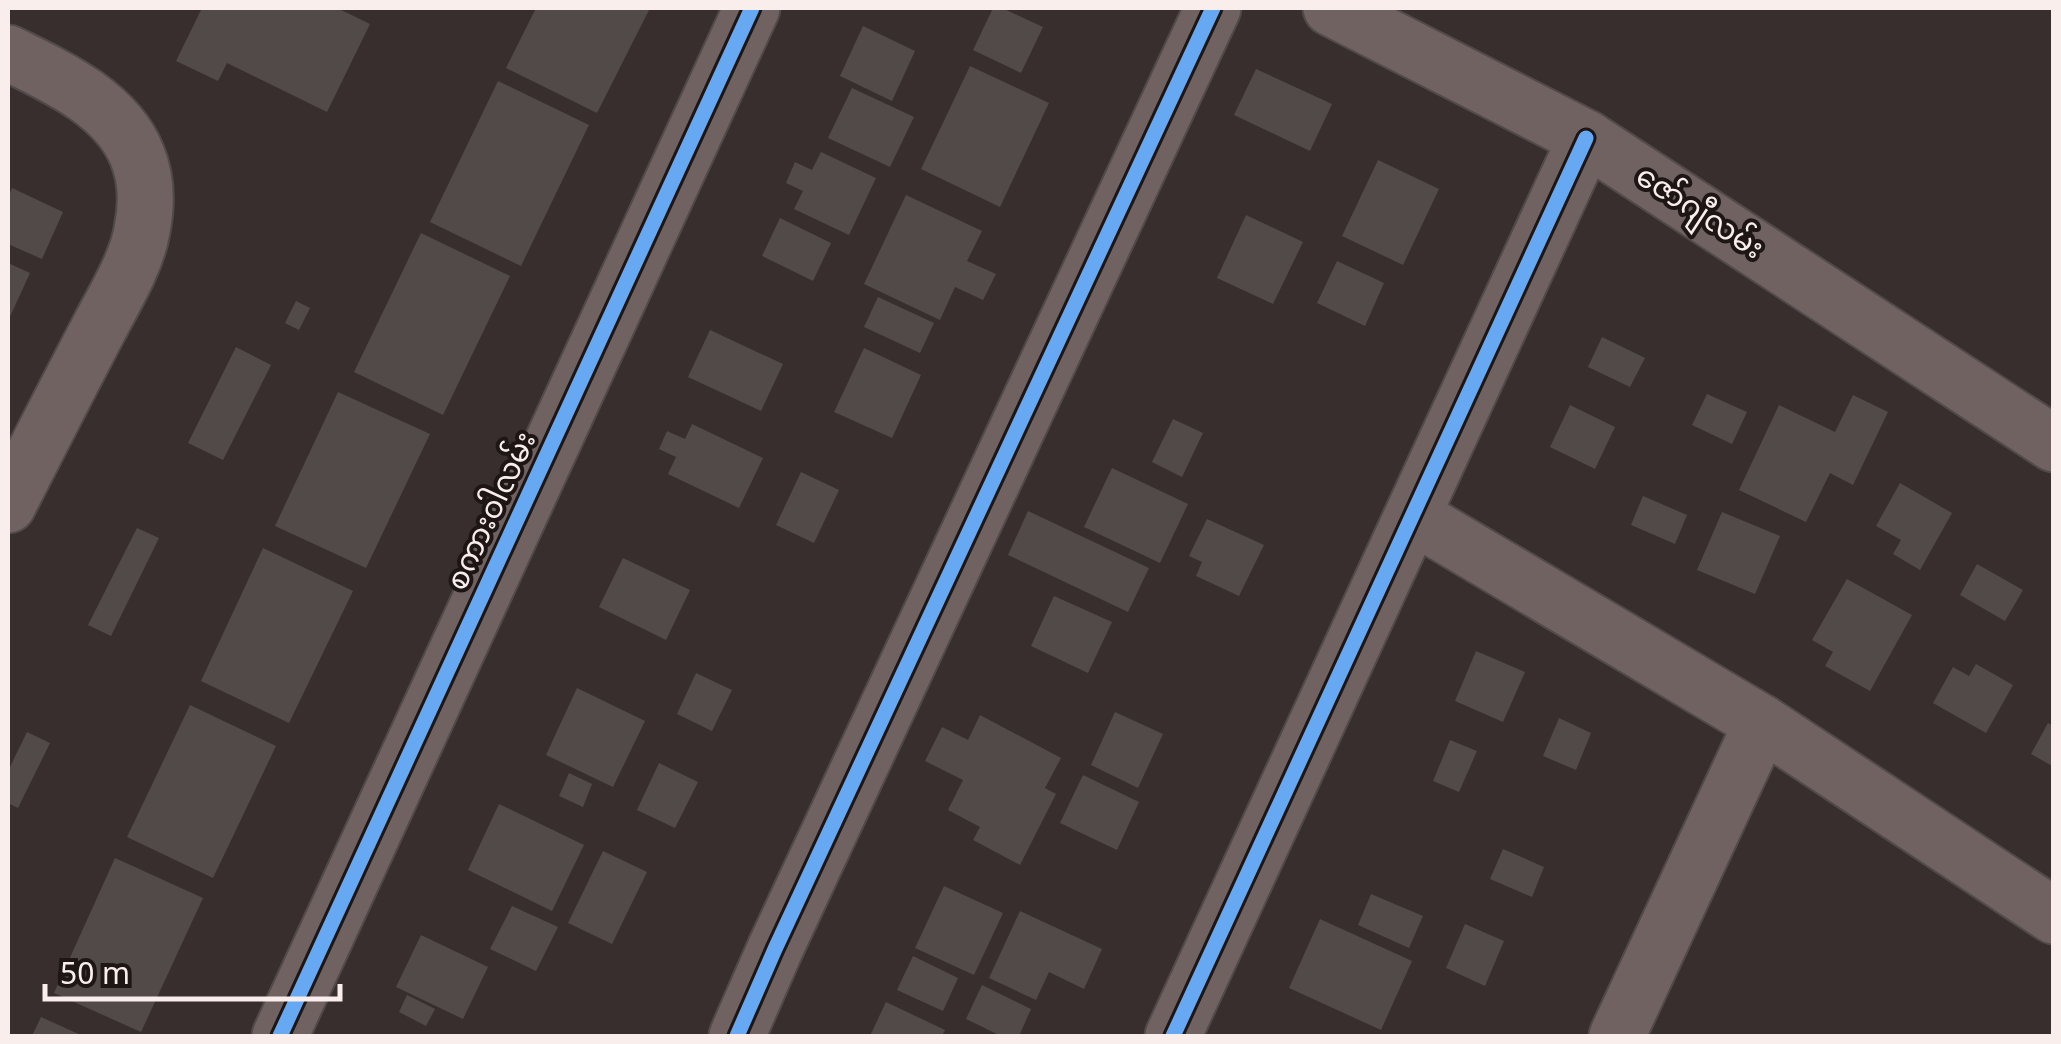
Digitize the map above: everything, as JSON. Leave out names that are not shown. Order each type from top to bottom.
[{"type":"street","name":"စကားဝါလမ်း","points":[[280,1036],[752,8]]},
{"type":"street","points":[[737,1036],[1212,8]]},
{"type":"street","name":"ဇော်ဂျီလမ်း","points":[[1331,8],[1586,138],[2054,444]]},
{"type":"street","points":[[8,53],[85,96],[118,124],[137,154],[146,188],[142,234],[124,278],[8,505]]},
{"type":"street","points":[[1173,1036],[1586,138]]},
{"type":"street","points":[[1413,516],[1762,722],[2054,916]]},
{"type":"street","points":[[1616,1036],[1762,722]]},
{"type":"building","points":[[202,8],[337,8],[370,24],[327,112],[227,63],[218,81],[176,61]]},
{"type":"building","points":[[536,8],[650,8],[597,113],[506,68]]},
{"type":"building","points":[[993,8],[1002,8],[1043,27],[1021,73],[973,50]]},
{"type":"building","points":[[863,26],[915,51],[892,101],[840,76]]},
{"type":"building","points":[[970,66],[1049,103],[1000,207],[921,169]]},
{"type":"building","points":[[1256,69],[1332,104],[1310,151],[1234,115]]},
{"type":"building","points":[[498,81],[589,125],[521,266],[430,222]]},
{"type":"building","points":[[852,88],[914,117],[890,167],[828,138]]},
{"type":"building","points":[[821,152],[876,178],[849,235],[794,209],[803,191],[786,183],[795,162],[812,170]]},
{"type":"building","points":[[1378,160],[1439,189],[1403,265],[1342,236]]},
{"type":"building","points":[[12,188],[63,212],[42,259],[8,244],[8,198]]},
{"type":"building","points":[[906,195],[982,231],[967,261],[996,274],[983,300],[955,287],[940,320],[864,284]]},
{"type":"building","points":[[1246,215],[1303,242],[1273,304],[1217,278]]},
{"type":"building","points":[[780,218],[831,243],[813,281],[762,256]]},
{"type":"building","points":[[421,233],[510,276],[443,415],[354,372]]},
{"type":"building","points":[[1337,261],[1384,283],[1365,326],[1317,303]]},
{"type":"building","points":[[8,263],[30,273],[8,321]]},
{"type":"building","points":[[878,297],[934,323],[920,353],[864,327]]},
{"type":"building","points":[[296,301],[310,308],[299,330],[285,323]]},
{"type":"building","points":[[710,330],[783,364],[761,411],[688,377]]},
{"type":"building","points":[[1602,337],[1645,358],[1630,387],[1588,367]]},
{"type":"building","points":[[236,347],[271,365],[223,460],[188,443]]},
{"type":"building","points":[[864,348],[921,375],[892,438],[834,412]]},
{"type":"building","points":[[338,392],[430,434],[366,568],[275,526]]},
{"type":"building","points":[[1707,394],[1747,412],[1732,444],[1692,425]]},
{"type":"building","points":[[1853,395],[1888,412],[1853,485],[1830,473],[1806,522],[1739,490],[1779,405],[1835,432]]},
{"type":"building","points":[[1570,405],[1615,427],[1595,469],[1550,447]]},
{"type":"building","points":[[1173,419],[1203,433],[1182,477],[1152,462]]},
{"type":"building","points":[[692,424],[763,458],[739,508],[668,474],[676,457],[659,449],[667,431],[685,439]]},
{"type":"building","points":[[1112,468],[1188,504],[1160,563],[1084,527]]},
{"type":"building","points":[[801,472],[839,490],[814,543],[776,525]]},
{"type":"building","points":[[1900,483],[1952,513],[1920,570],[1893,554],[1901,540],[1876,526]]},
{"type":"building","points":[[1643,496],[1687,515],[1675,544],[1631,525]]},
{"type":"building","points":[[1028,511],[1149,568],[1128,612],[1008,555]]},
{"type":"building","points":[[1722,512],[1780,536],[1755,594],[1697,570]]},
{"type":"building","points":[[1207,519],[1264,545],[1239,596],[1196,576],[1202,562],[1189,556]]},
{"type":"building","points":[[137,528],[159,538],[111,636],[88,625]]},
{"type":"building","points":[[263,548],[353,591],[289,723],[201,681]]},
{"type":"building","points":[[623,558],[690,590],[666,640],[599,607]]},
{"type":"building","points":[[1977,564],[2023,590],[2005,621],[1960,595]]},
{"type":"building","points":[[1847,579],[1912,615],[1870,691],[1825,666],[1833,652],[1812,640]]},
{"type":"building","points":[[1054,596],[1112,622],[1088,673],[1031,646]]},
{"type":"building","points":[[1476,651],[1525,672],[1503,722],[1455,701]]},
{"type":"building","points":[[1976,664],[2013,685],[1986,733],[1933,703],[1953,667],[1969,676]]},
{"type":"building","points":[[696,673],[732,690],[712,731],[677,714]]},
{"type":"building","points":[[577,688],[645,721],[613,787],[546,755]]},
{"type":"building","points":[[190,705],[276,746],[213,878],[127,837]]},
{"type":"building","points":[[1115,712],[1163,734],[1138,788],[1091,765]]},
{"type":"building","points":[[980,715],[1061,758],[1045,788],[1056,794],[1020,865],[973,840],[980,827],[948,810],[963,780],[925,761],[942,727],[968,740]]},
{"type":"building","points":[[1559,718],[1591,733],[1576,770],[1543,756]]},
{"type":"building","points":[[2048,723],[2054,726],[2054,767],[2031,754]]},
{"type":"building","points":[[27,732],[50,743],[18,808],[8,803],[8,771]]},
{"type":"building","points":[[1450,740],[1477,751],[1459,792],[1433,781]]},
{"type":"building","points":[[659,763],[698,782],[675,828],[637,810]]},
{"type":"building","points":[[569,773],[592,784],[583,807],[559,796]]},
{"type":"building","points":[[1083,775],[1139,802],[1117,850],[1060,823]]},
{"type":"building","points":[[499,804],[584,845],[552,911],[468,870]]},
{"type":"building","points":[[1503,849],[1544,867],[1532,897],[1490,879]]},
{"type":"building","points":[[603,851],[647,872],[612,944],[568,923]]},
{"type":"building","points":[[115,858],[203,898],[141,1032],[54,993]]},
{"type":"building","points":[[944,886],[1003,913],[974,975],[915,948]]},
{"type":"building","points":[[1371,894],[1423,916],[1409,948],[1358,925]]},
{"type":"building","points":[[512,906],[558,927],[536,971],[490,949]]},
{"type":"building","points":[[1020,911],[1102,949],[1084,989],[1049,972],[1036,1000],[989,978]]},
{"type":"building","points":[[1320,919],[1412,961],[1381,1030],[1289,988]]},
{"type":"building","points":[[1465,924],[1504,941],[1485,986],[1446,968]]},
{"type":"building","points":[[421,935],[488,967],[463,1019],[396,987]]},
{"type":"building","points":[[913,956],[958,978],[943,1011],[897,990]]},
{"type":"building","points":[[982,985],[1031,1009],[1019,1036],[1001,1036],[966,1019]]},
{"type":"building","points":[[407,995],[435,1009],[426,1026],[399,1012]]},
{"type":"building","points":[[886,1002],[945,1030],[942,1036],[870,1036]]},
{"type":"building","points":[[41,1017],[83,1036],[32,1036]]},
{"type":"cycle path","points":[[280,1036],[752,8]]},
{"type":"cycle path","points":[[737,1036],[1213,8]]},
{"type":"cycle path","points":[[1173,1036],[1586,138]]}]
